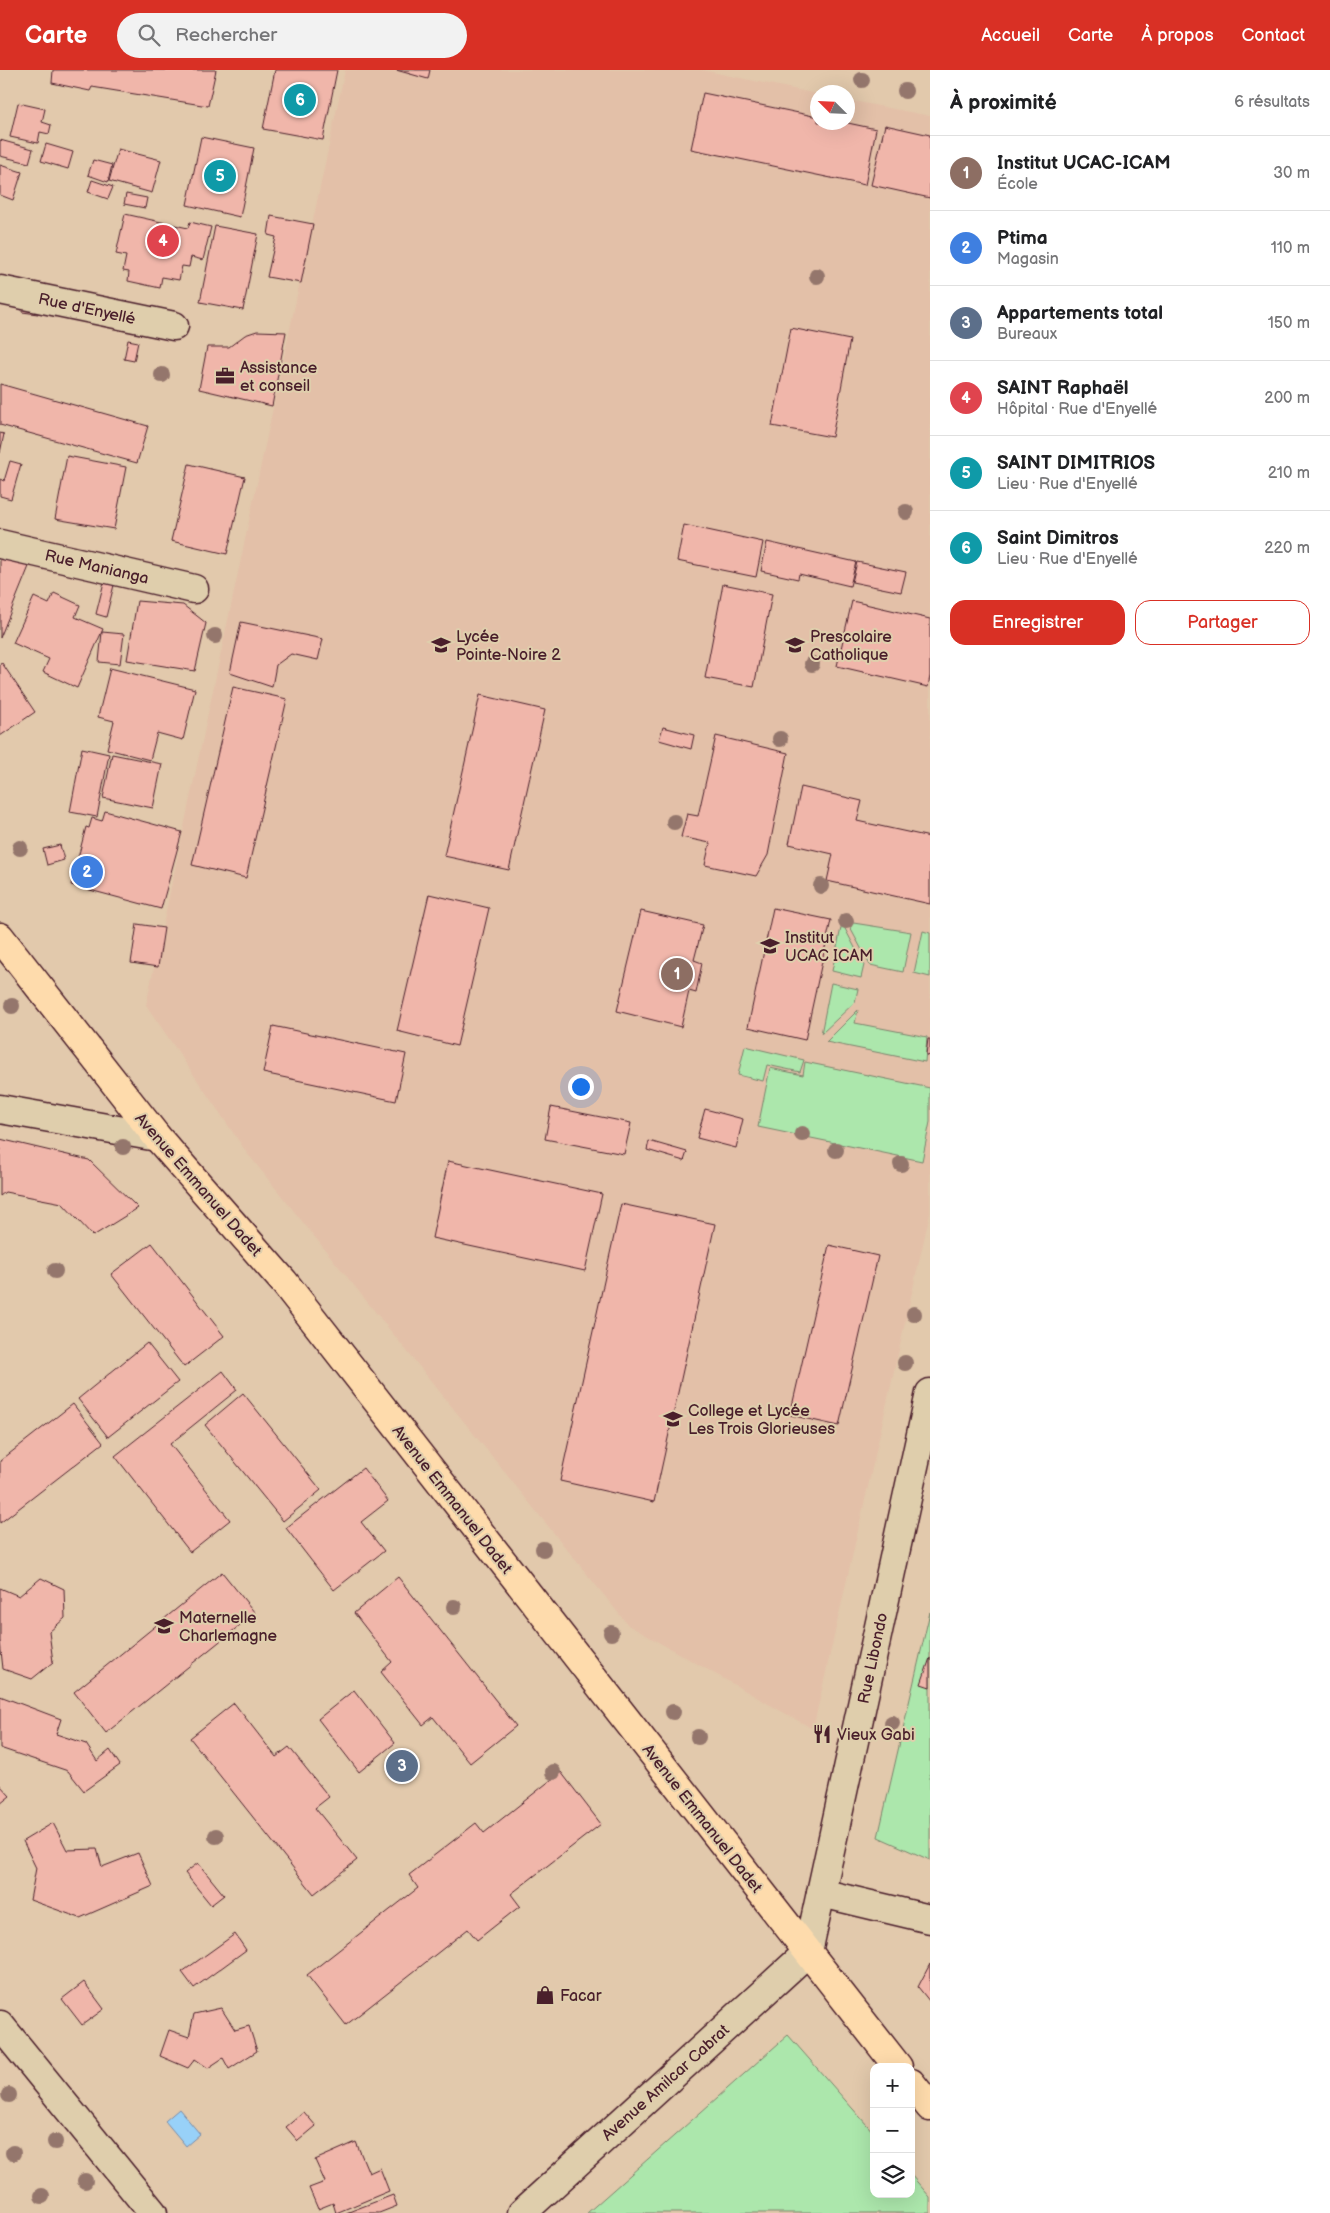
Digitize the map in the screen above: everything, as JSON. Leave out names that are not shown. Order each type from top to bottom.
[{"type":"main road","name":"Avenue Emmanuel Dadet","points":[[0,937],[156,1137],[284,1282],[895,2063]]},
{"type":"main road","points":[[915,2088],[930,2107]]},
{"type":"street","name":"Rue d'Enyellé","points":[[0,290],[174,326]]},
{"type":"street","name":"Rue Manianga","points":[[0,544],[194,589]]},
{"type":"street","points":[[0,1108],[156,1137]]},
{"type":"street","name":"Rue Libondo","points":[[808,1952],[930,1393]]},
{"type":"street","points":[[821,1893],[930,1919]]},
{"type":"street","name":"Avenue Amilcar Cabrat","points":[[522,2213],[808,1952]]},
{"type":"street","points":[[0,2025],[153,2213]]},
{"type":"shaded area","points":[[345,70],[702,70],[810,93],[810,130],[855,130],[855,101],[930,116],[930,1213],[813,1729],[628,1625],[247,1153],[146,1005]]},
{"type":"green space","points":[[847,922],[911,932],[903,972],[870,965]]},
{"type":"green space","points":[[842,923],[864,965],[861,978],[832,971]]},
{"type":"green space","points":[[923,931],[930,933],[930,977],[914,973]]},
{"type":"green space","points":[[831,983],[858,989],[855,1002],[821,1034]]},
{"type":"green space","points":[[858,1010],[855,1023],[927,1037],[925,1062],[826,1042]]},
{"type":"green space","points":[[745,1046],[804,1060],[800,1072],[767,1065],[763,1081],[738,1075]]},
{"type":"green space","points":[[805,1062],[930,1088],[930,1122],[922,1161],[758,1127],[770,1068],[803,1075]]},
{"type":"green space","points":[[930,1612],[930,1860],[878,1837]]},
{"type":"green space","points":[[788,2035],[870,2128],[870,2198],[915,2198],[915,2180],[930,2197],[930,2213],[587,2213]]},
{"type":"water","points":[[179,2109],[200,2134],[186,2146],[165,2121]]},
{"type":"building","points":[[53,70],[216,70],[208,106],[92,87],[90,91],[52,83]]},
{"type":"building","points":[[275,70],[337,70],[323,140],[263,129]]},
{"type":"building","points":[[396,70],[430,70],[428,79]]},
{"type":"building","points":[[703,93],[810,115],[810,130],[855,130],[855,125],[876,129],[865,185],[691,149]]},
{"type":"building","points":[[18,103],[45,109],[42,122],[51,125],[49,134],[40,132],[38,143],[10,137]]},
{"type":"building","points":[[885,125],[930,135],[930,198],[871,185]]},
{"type":"building","points":[[201,137],[254,148],[240,217],[187,205]]},
{"type":"building","points":[[0,140],[33,149],[29,163],[0,156]]},
{"type":"building","points":[[46,144],[73,152],[68,169],[41,161]]},
{"type":"building","points":[[118,149],[161,160],[152,193],[109,181]]},
{"type":"building","points":[[93,160],[112,165],[108,182],[88,175]]},
{"type":"building","points":[[0,165],[22,172],[13,200],[0,195]]},
{"type":"building","points":[[92,180],[113,187],[108,199],[88,192]]},
{"type":"building","points":[[126,194],[147,198],[145,208],[124,204]]},
{"type":"building","points":[[125,214],[188,228],[190,222],[211,227],[203,260],[191,257],[189,267],[182,266],[179,280],[162,277],[160,288],[128,281],[129,272],[123,271],[126,256],[116,254]]},
{"type":"building","points":[[271,216],[313,224],[301,283],[267,277],[276,237],[268,235]]},
{"type":"building","points":[[215,226],[258,234],[243,310],[200,302]]},
{"type":"building","points":[[24,295],[41,298],[38,314],[22,312]]},
{"type":"building","points":[[791,328],[850,340],[832,437],[772,426]]},
{"type":"building","points":[[257,331],[286,332],[272,406],[199,389],[207,347],[229,347],[245,335]]},
{"type":"building","points":[[128,340],[138,342],[134,361],[124,359]]},
{"type":"building","points":[[0,384],[148,426],[137,463],[0,425]]},
{"type":"building","points":[[0,433],[4,434],[0,453]]},
{"type":"building","points":[[67,456],[126,467],[114,529],[55,519]]},
{"type":"building","points":[[10,461],[21,464],[11,499],[0,496],[0,479],[4,481]]},
{"type":"building","points":[[189,464],[245,477],[227,554],[171,541]]},
{"type":"building","points":[[684,525],[763,542],[756,577],[677,561]]},
{"type":"building","points":[[767,542],[856,562],[850,586],[799,574],[798,579],[761,571]]},
{"type":"building","points":[[0,553],[30,564],[0,638]]},
{"type":"building","points":[[857,562],[906,572],[901,592],[852,582]]},
{"type":"building","points":[[104,582],[114,585],[106,617],[96,614]]},
{"type":"building","points":[[723,584],[772,594],[754,687],[705,678]]},
{"type":"building","points":[[54,593],[80,605],[75,617],[103,629],[77,688],[43,672],[49,659],[13,643],[34,597],[49,604]]},
{"type":"building","points":[[137,601],[183,605],[206,623],[195,671],[127,660]]},
{"type":"building","points":[[852,601],[930,619],[930,676],[928,687],[837,666]]},
{"type":"building","points":[[241,622],[323,639],[318,660],[291,654],[276,665],[272,687],[230,673]]},
{"type":"building","points":[[102,632],[124,634],[120,664],[99,662]]},
{"type":"building","points":[[2,663],[35,712],[0,736],[0,664]]},
{"type":"building","points":[[110,668],[195,689],[183,740],[157,733],[150,760],[107,749],[114,721],[98,717]]},
{"type":"building","points":[[233,687],[287,699],[246,878],[192,865]]},
{"type":"building","points":[[480,695],[545,710],[509,870],[444,856]]},
{"type":"building","points":[[663,727],[694,735],[691,749],[659,740]]},
{"type":"building","points":[[716,736],[788,753],[768,855],[756,876],[705,865],[710,843],[681,837],[687,814],[698,816]]},
{"type":"building","points":[[82,748],[109,754],[97,817],[70,812]]},
{"type":"building","points":[[112,754],[162,764],[153,808],[103,798]]},
{"type":"building","points":[[801,787],[862,801],[857,821],[930,837],[930,904],[827,881],[833,854],[789,844]]},
{"type":"building","points":[[105,811],[182,832],[161,909],[71,885],[86,827],[89,828],[92,818],[102,821]]},
{"type":"building","points":[[60,845],[64,860],[47,865],[43,849]]},
{"type":"building","points":[[429,894],[489,908],[457,1046],[397,1031]]},
{"type":"building","points":[[773,908],[831,920],[805,1040],[748,1027]]},
{"type":"building","points":[[641,911],[703,925],[694,960],[702,963],[696,993],[689,991],[681,1027],[617,1011]]},
{"type":"building","points":[[137,924],[164,928],[158,967],[131,963]]},
{"type":"building","points":[[273,1026],[406,1054],[396,1101],[263,1073]]},
{"type":"building","points":[[928,1039],[930,1039],[930,1056],[926,1055]]},
{"type":"building","points":[[551,1107],[631,1123],[624,1154],[545,1139]]},
{"type":"building","points":[[705,1109],[743,1119],[736,1148],[697,1138]]},
{"type":"building","points":[[0,1139],[89,1160],[138,1208],[93,1236],[62,1203],[5,1192],[0,1196]]},
{"type":"building","points":[[649,1141],[687,1152],[684,1161],[647,1150]]},
{"type":"building","points":[[448,1161],[602,1194],[585,1271],[432,1238]]},
{"type":"building","points":[[621,1204],[715,1224],[654,1502],[560,1481]]},
{"type":"building","points":[[152,1243],[224,1336],[184,1367],[111,1274]]},
{"type":"building","points":[[829,1245],[878,1256],[839,1426],[790,1415]]},
{"type":"building","points":[[147,1343],[178,1382],[108,1437],[78,1399]]},
{"type":"building","points":[[223,1371],[237,1390],[170,1444],[230,1520],[190,1552],[115,1456]]},
{"type":"building","points":[[243,1393],[321,1490],[283,1521],[205,1425]]},
{"type":"building","points":[[73,1404],[103,1443],[0,1523],[0,1461]]},
{"type":"building","points":[[363,1468],[388,1501],[361,1522],[384,1551],[334,1590],[286,1528]]},
{"type":"building","points":[[222,1572],[255,1613],[106,1733],[74,1692]]},
{"type":"building","points":[[398,1577],[516,1726],[470,1763],[433,1717],[423,1725],[381,1672],[392,1662],[354,1613]]},
{"type":"building","points":[[41,1578],[64,1589],[65,1618],[49,1632],[53,1662],[32,1679],[3,1669],[0,1641],[0,1588],[19,1596]]},
{"type":"building","points":[[930,1658],[930,1687],[921,1684]]},
{"type":"building","points":[[354,1690],[395,1743],[359,1772],[318,1719]]},
{"type":"building","points":[[0,1696],[61,1719],[56,1734],[86,1744],[97,1761],[110,1750],[120,1765],[84,1791],[68,1771],[0,1748]]},
{"type":"building","points":[[234,1703],[276,1757],[289,1747],[329,1797],[315,1808],[357,1860],[314,1894],[190,1738]]},
{"type":"building","points":[[561,1772],[601,1824],[511,1894],[520,1906],[477,1940],[468,1929],[346,2025],[307,1975],[418,1888],[409,1875],[476,1823],[484,1833]]},
{"type":"building","points":[[0,1785],[10,1796],[0,1804]]},
{"type":"building","points":[[53,1823],[67,1850],[97,1849],[102,1867],[138,1853],[153,1886],[80,1918],[30,1900],[36,1868],[23,1841]]},
{"type":"building","points":[[198,1863],[224,1895],[211,1905],[185,1873]]},
{"type":"building","points":[[235,1934],[246,1950],[194,1988],[182,1972]]},
{"type":"building","points":[[930,1964],[930,2002],[918,1987]]},
{"type":"building","points":[[84,1982],[104,2009],[82,2025],[62,1999]]},
{"type":"building","points":[[221,2008],[235,2030],[249,2026],[257,2051],[229,2069],[223,2058],[208,2068],[195,2059],[188,2068],[160,2056],[169,2030],[189,2037],[194,2014]]},
{"type":"building","points":[[304,2112],[316,2126],[298,2141],[286,2127]]},
{"type":"building","points":[[356,2142],[369,2173],[380,2168],[389,2191],[336,2213],[333,2203],[318,2209],[309,2188],[325,2182],[315,2160]]},
{"type":"building","points":[[393,2195],[397,2206],[379,2213],[346,2213]]},
{"type":"place","name":"Saint Dimitros","points":[[300,100]]},
{"type":"place","name":"SAINT DIMITRIOS","points":[[220,176]]},
{"type":"place","name":"SAINT Raphaël","points":[[163,241]]},
{"type":"place","name":"Assistance et conseil","points":[[225,376]]},
{"type":"place","name":"Lycée Pointe-Noire 2","points":[[441,645]]},
{"type":"place","name":"Prescolaire Catholique","points":[[795,645]]},
{"type":"place","name":"Ptima","points":[[87,872]]},
{"type":"place","name":"Institut UCAC ICAM","points":[[770,946]]},
{"type":"place","name":"Institut UCAC-ICAM","points":[[677,974]]},
{"type":"place","name":"College et Lycée Les Trois Glorieuses","points":[[673,1419]]},
{"type":"place","name":"Maternelle Charlemagne","points":[[164,1626]]},
{"type":"place","name":"Vieux Gabi","points":[[822,1734]]},
{"type":"place","name":"Appartements total","points":[[402,1766]]},
{"type":"place","name":"Facar","points":[[545,1995]]}]
